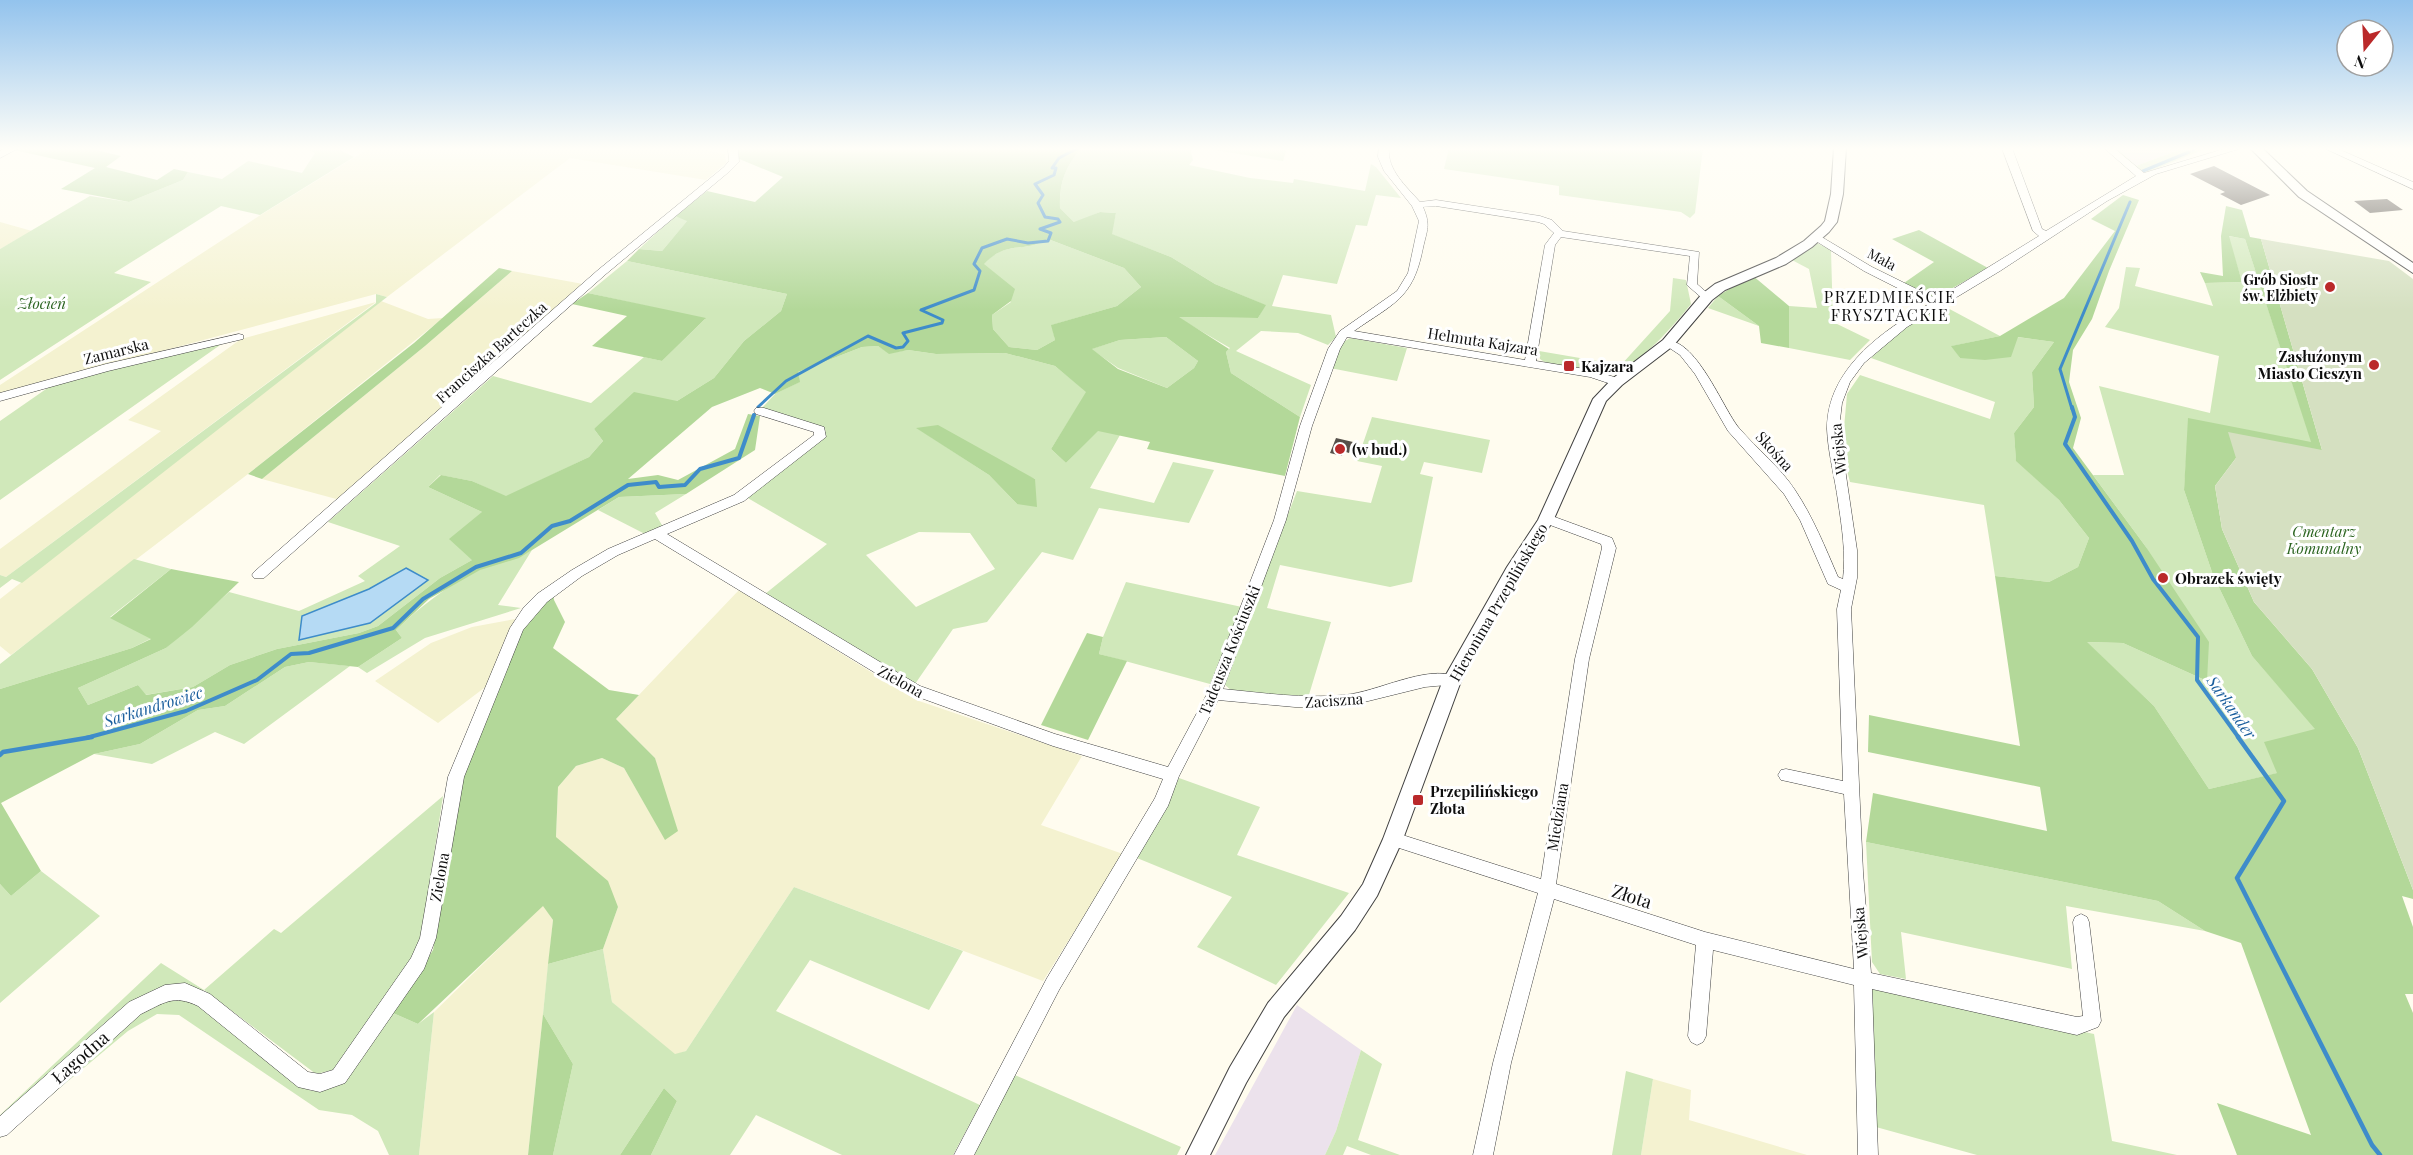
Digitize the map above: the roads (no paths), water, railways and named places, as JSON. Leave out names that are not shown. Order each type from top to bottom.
[{"type":"street","name":"Franciszka Barteczka","points":[[259,575],[602,272],[687,202]]},
{"type":"street","points":[[1344,333],[1401,293],[1413,273],[1424,221],[1414,202]]},
{"type":"street","name":"Hieronima Przepilińskiego","points":[[1198,1155],[1238,1075],[1276,1010],[1360,906],[1393,839],[1452,680],[1513,571],[1547,519],[1600,399],[1617,382],[1668,344],[1707,297],[1720,287],[1781,261],[1816,238],[1831,222],[1835,202]]},
{"type":"street","points":[[2027,202],[2038,231],[2045,235]]},
{"type":"street","name":"Wiejska","points":[[1868,1155],[1863,979],[1855,872],[1844,609],[1850,577],[1844,495],[1833,437],[1840,389],[1865,356],[1895,331],[1936,303],[1995,270],[2045,235],[2102,202]]},
{"type":"street","points":[[2314,202],[2413,270]]},
{"type":"street","points":[[1417,205],[1436,203],[1540,219],[1548,222],[1560,234]]},
{"type":"street","points":[[2033,219],[2061,227]]},
{"type":"street","points":[[1530,363],[1550,245],[1554,237],[1560,234],[1695,254],[1692,285],[1707,297]]},
{"type":"street","name":"Mała","points":[[1816,238],[1868,269],[1936,303]]},
{"type":"street","points":[[1366,319],[1375,339]]},
{"type":"street","name":"Helmuta Kajzara","points":[[1344,333],[1530,363],[1606,377],[1617,382]]},
{"type":"street","name":"Tadeusza Kościuszki","points":[[964,1155],[1053,984],[1162,801],[1172,775],[1214,694],[1280,520],[1319,388],[1344,333]]},
{"type":"street","name":"Zamarska","points":[[0,398],[106,368],[239,337]]},
{"type":"street","name":"Skośna","points":[[1668,344],[1684,353],[1695,366],[1732,428],[1789,491],[1806,520],[1833,580],[1847,587]]},
{"type":"street","name":"Zielona","points":[[165,993],[184,991],[204,1000],[304,1081],[320,1083],[339,1077],[418,963],[428,939],[456,777],[517,628],[543,598],[577,573],[613,552],[740,498],[820,437],[820,430],[812,426],[760,411]]},
{"type":"street","name":"Miedziana","points":[[1483,1155],[1502,1064],[1546,890],[1582,659],[1609,548],[1607,541],[1599,536],[1547,519]]},
{"type":"street","name":"Zielona","points":[[655,533],[915,690],[1053,740],[1172,775]]},
{"type":"street","name":"Zaciszna","points":[[1214,694],[1294,702],[1342,701],[1370,698],[1430,680],[1452,680]]},
{"type":"street","points":[[1786,775],[1852,789]]},
{"type":"street","name":"Złota","points":[[1393,839],[1705,940],[1863,979]]},
{"type":"street","name":"Wiejska","points":[[1863,979],[2077,1026],[2092,1020],[2081,922]]},
{"type":"street","points":[[1697,1036],[1705,940]]},
{"type":"street","name":"Łagodna","points":[[0,1128],[135,1008],[165,993]]},
{"type":"water","points":[[406,568],[428,580],[370,623],[299,640],[302,616],[369,589]]},
{"type":"waterway","name":"Sarkandrowiec","points":[[758,407],[786,381],[868,336],[896,348],[903,347],[908,341],[903,333],[942,323],[943,320],[921,310],[974,290],[980,271],[974,264],[982,248],[1007,239],[1028,243],[1048,241],[1051,233],[1040,229],[1060,222],[1058,219],[1045,217],[1039,202]]},
{"type":"waterway","name":"Sarkander","points":[[2072,409],[2060,369],[2130,202]]},
{"type":"waterway","name":"Sarkander","points":[[2072,407],[2075,417],[2065,444],[2132,541],[2153,579],[2198,637],[2197,680],[2239,738]]},
{"type":"waterway","name":"Sarkandrowiec","points":[[86,738],[186,711],[257,680],[291,654],[309,653],[393,628],[423,599],[476,567],[521,553],[552,526],[570,521],[628,485],[656,482],[659,487],[685,485],[700,469],[739,458],[754,415]]},
{"type":"waterway","name":"Sarkandrowiec","points":[[0,755],[3,752],[92,737]]},
{"type":"waterway","name":"Sarkander","points":[[2238,737],[2284,801],[2237,878],[2372,1145],[2380,1155]]},
{"type":"place","name":"Grób Siostr św. Elżbiety","points":[[2330,287]]},
{"type":"place","name":"Zasłuźonym Miasto Cieszyn","points":[[2374,365]]},
{"type":"place","name":"Kajzara","points":[[1569,366]]},
{"type":"place","name":"(w bud.)","points":[[1340,449]]},
{"type":"place","name":"Obrazek święty","points":[[2163,578]]},
{"type":"place","name":"Przepilińskiego Złota","points":[[1418,800]]},
{"type":"district","name":"PRZEDMIEŚCIE FRYSZTACKIE","points":[[1890,305]]},
{"type":"park label","name":"Złocień","points":[[42,303]]},
{"type":"park label","name":"Cmentarz Komunalny","points":[[2324,540]]}]
